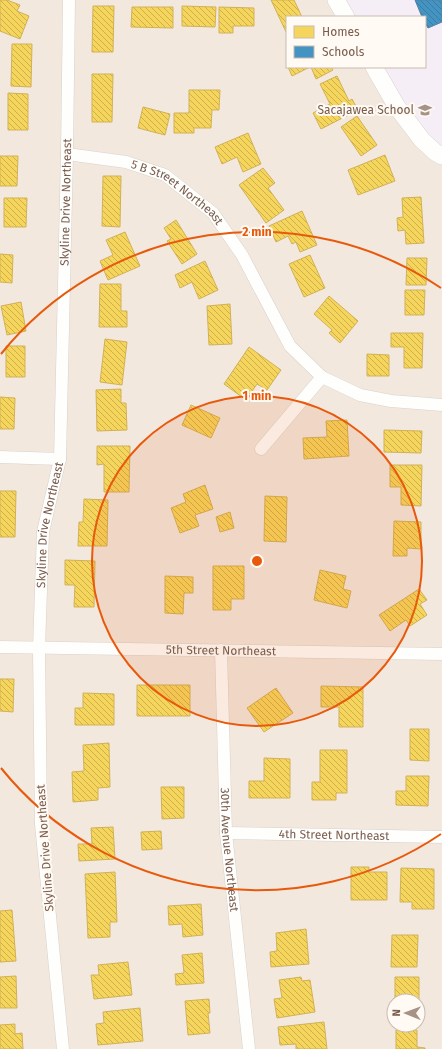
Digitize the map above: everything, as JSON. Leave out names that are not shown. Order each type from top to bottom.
[{"type":"street","name":"Skyline Drive Northeast","points":[[63,1049],[41,824],[39,648],[42,532],[60,459],[69,0]]},
{"type":"street","points":[[336,0],[345,16]]},
{"type":"street","points":[[375,68],[397,107],[422,140],[435,152],[442,156]]},
{"type":"street","name":"5 B Street Northeast","points":[[67,154],[126,162],[165,175],[214,213],[242,254],[290,346],[322,377],[360,395],[391,401],[442,405]]},
{"type":"street","points":[[261,449],[322,377]]},
{"type":"street","points":[[0,457],[60,459]]},
{"type":"street","name":"5th Street Northeast","points":[[0,647],[442,654]]},
{"type":"street","name":"30th Avenue Northeast","points":[[221,650],[226,833],[249,1049]]},
{"type":"street","name":"4th Street Northeast","points":[[226,833],[442,837]]},
{"type":"shaded area","points":[[0,0],[336,0],[345,16],[286,16],[286,68],[375,68],[442,156],[442,1049],[0,1049]]},
{"type":"shaded area","name":"Sacajawea School","points":[[339,0],[442,0],[442,156],[435,152],[382,68],[426,68],[426,16],[349,16]]},
{"type":"building: Homes","points":[[0,0],[7,0],[20,5],[17,11],[29,16],[20,39],[0,31]]},
{"type":"building: Homes","points":[[271,0],[294,0],[302,16],[286,16],[286,32]]},
{"type":"building: Homes","points":[[93,6],[114,6],[113,52],[92,52]]},
{"type":"building: Homes","points":[[182,6],[216,7],[215,27],[182,26]]},
{"type":"building: Homes","points":[[132,7],[173,7],[173,28],[131,27]]},
{"type":"building: Homes","points":[[219,7],[254,8],[254,26],[233,26],[233,33],[219,33]]},
{"type":"building: Homes","points":[[12,44],[32,44],[31,87],[11,86]]},
{"type":"building: Homes","points":[[288,68],[308,68],[292,76]]},
{"type":"building: Homes","points":[[311,68],[332,68],[333,70],[316,79]]},
{"type":"building: Homes","points":[[92,74],[113,74],[112,122],[92,122]]},
{"type":"building: Homes","points":[[337,76],[349,101],[352,99],[358,110],[321,129],[313,113],[330,104],[320,84]]},
{"type":"building: Homes","points":[[189,90],[220,90],[219,110],[212,110],[211,128],[194,128],[194,133],[174,133],[174,113],[189,113]]},
{"type":"building: Homes","points":[[8,93],[28,94],[28,130],[8,130]]},
{"type":"building: Homes","points":[[143,107],[170,114],[165,135],[138,128]]},
{"type":"building: Homes","points":[[357,116],[377,145],[361,156],[341,127]]},
{"type":"building: Homes","points":[[248,133],[261,164],[243,172],[237,157],[222,164],[215,147]]},
{"type":"building: Homes","points":[[385,155],[395,181],[358,195],[348,170]]},
{"type":"building: Homes","points":[[0,156],[18,156],[17,186],[0,186]]},
{"type":"building: Homes","points":[[263,168],[275,183],[268,188],[284,210],[266,223],[239,185]]},
{"type":"building: Homes","points":[[103,176],[121,176],[120,227],[102,226]]},
{"type":"building: Homes","points":[[421,197],[424,243],[406,244],[405,230],[398,231],[397,218],[403,217],[402,198]]},
{"type":"building: Homes","points":[[4,198],[27,198],[26,227],[4,227]]},
{"type":"building: Homes","points":[[302,211],[317,245],[300,252],[296,242],[292,244],[288,236],[276,242],[269,226]]},
{"type":"building: Homes","points":[[176,220],[197,254],[182,264],[167,241],[171,239],[164,228]]},
{"type":"building: Homes","points":[[125,232],[140,266],[108,280],[100,261],[113,255],[106,240]]},
{"type":"building: Homes","points":[[0,254],[13,255],[12,283],[0,282]]},
{"type":"building: Homes","points":[[310,255],[325,288],[304,297],[289,264]]},
{"type":"building: Homes","points":[[407,258],[427,258],[426,285],[406,285]]},
{"type":"building: Homes","points":[[205,261],[218,290],[199,299],[192,282],[180,288],[175,275]]},
{"type":"building: Homes","points":[[100,284],[121,284],[121,311],[127,311],[127,327],[99,327]]},
{"type":"building: Homes","points":[[405,290],[425,290],[424,315],[405,315]]},
{"type":"building: Homes","points":[[329,296],[358,321],[340,343],[329,333],[332,330],[314,314]]},
{"type":"building: Homes","points":[[21,302],[26,331],[7,335],[1,306]]},
{"type":"building: Homes","points":[[230,304],[232,344],[209,345],[207,306]]},
{"type":"building: Homes","points":[[391,333],[423,333],[422,368],[404,368],[404,347],[391,347]]},
{"type":"building: Homes","points":[[105,339],[127,342],[122,385],[100,382]]},
{"type":"building: Homes","points":[[6,346],[25,346],[25,377],[6,377]]},
{"type":"building: Homes","points":[[249,347],[281,370],[267,390],[257,384],[246,400],[224,384]]},
{"type":"building: Homes","points":[[367,354],[389,355],[389,376],[367,376]]},
{"type":"building: Homes","points":[[121,389],[121,403],[126,403],[127,430],[97,431],[96,390]]},
{"type":"building: Homes","points":[[0,397],[15,398],[14,429],[0,429]]},
{"type":"building: Homes","points":[[191,405],[220,418],[211,438],[182,425]]},
{"type":"building: Homes","points":[[347,420],[349,456],[304,459],[303,438],[327,437],[326,421]]},
{"type":"building: Homes","points":[[384,430],[422,431],[421,453],[384,452]]},
{"type":"building: Homes","points":[[97,446],[130,446],[129,492],[104,492],[104,464],[97,465]]},
{"type":"building: Homes","points":[[390,465],[422,465],[421,506],[401,505],[401,487],[390,487]]},
{"type":"building: Homes","points":[[205,485],[213,509],[195,515],[199,526],[180,533],[171,508],[186,502],[183,494]]},
{"type":"building: Homes","points":[[0,491],[16,491],[15,537],[0,537]]},
{"type":"building: Homes","points":[[265,496],[287,497],[286,542],[264,541]]},
{"type":"building: Homes","points":[[84,499],[108,500],[107,546],[78,546],[79,522],[83,522]]},
{"type":"building: Homes","points":[[230,512],[234,528],[220,532],[216,517]]},
{"type":"building: Homes","points":[[394,521],[421,522],[421,549],[407,548],[407,556],[393,556]]},
{"type":"building: Homes","points":[[65,560],[95,561],[94,607],[74,607],[75,585],[65,585]]},
{"type":"building: Homes","points":[[213,566],[244,566],[244,599],[231,599],[231,610],[213,610]]},
{"type":"building: Homes","points":[[320,570],[346,576],[343,589],[351,591],[347,608],[314,600]]},
{"type":"building: Homes","points":[[165,576],[193,577],[193,593],[184,593],[183,614],[165,613]]},
{"type":"building: Homes","points":[[419,589],[427,600],[420,604],[427,615],[410,626],[406,620],[390,631],[379,615]]},
{"type":"building: Homes","points":[[0,679],[14,679],[13,712],[0,711]]},
{"type":"building: Homes","points":[[137,685],[190,685],[190,716],[137,716]]},
{"type":"building: Homes","points":[[321,686],[363,687],[363,727],[339,727],[339,707],[321,707]]},
{"type":"building: Homes","points":[[276,688],[293,713],[264,732],[247,708]]},
{"type":"building: Homes","points":[[83,693],[114,694],[114,725],[75,725],[75,708],[83,708]]},
{"type":"building: Homes","points":[[410,729],[429,729],[429,761],[410,760]]},
{"type":"building: Homes","points":[[109,743],[110,787],[98,788],[98,800],[73,802],[72,772],[84,771],[83,745]]},
{"type":"building: Homes","points":[[320,750],[347,750],[347,793],[336,793],[336,800],[312,800],[312,782],[320,782]]},
{"type":"building: Homes","points":[[264,758],[290,759],[290,798],[249,798],[249,781],[264,781]]},
{"type":"building: Homes","points":[[406,776],[429,776],[428,806],[396,805],[396,791],[406,791]]},
{"type":"building: Homes","points":[[161,787],[184,787],[184,818],[162,819]]},
{"type":"building: Homes","points":[[113,827],[115,859],[79,861],[78,844],[92,844],[91,828]]},
{"type":"building: Homes","points":[[161,831],[162,849],[142,850],[141,832]]},
{"type":"building: Homes","points":[[351,867],[369,867],[369,872],[387,872],[387,900],[351,900]]},
{"type":"building: Homes","points":[[401,868],[434,869],[434,909],[412,909],[412,902],[400,902]]},
{"type":"building: Homes","points":[[115,872],[117,922],[110,922],[110,937],[88,938],[85,874]]},
{"type":"building: Homes","points":[[201,904],[203,935],[183,937],[182,924],[169,925],[168,906]]},
{"type":"building: Homes","points":[[12,910],[16,961],[0,962],[0,911]]},
{"type":"building: Homes","points":[[306,929],[309,964],[271,967],[270,952],[277,951],[276,933]]},
{"type":"building: Homes","points":[[392,935],[418,935],[417,967],[391,967]]},
{"type":"building: Homes","points":[[202,953],[204,983],[176,985],[175,974],[184,973],[182,955]]},
{"type":"building: Homes","points":[[128,962],[132,995],[94,999],[91,975],[99,975],[98,965]]},
{"type":"building: Homes","points":[[16,976],[17,1008],[0,1008],[0,977]]},
{"type":"building: Homes","points":[[301,977],[302,981],[310,980],[315,1012],[277,1018],[274,999],[282,998],[279,980]]},
{"type":"building: Homes","points":[[395,977],[419,977],[419,993],[395,993]]},
{"type":"building: Homes","points":[[209,999],[210,1013],[208,1013],[210,1033],[188,1035],[185,1001]]},
{"type":"building: Homes","points":[[140,1008],[143,1041],[98,1045],[96,1024],[104,1023],[103,1012]]},
{"type":"building: Homes","points":[[324,1022],[327,1049],[296,1049],[296,1044],[280,1045],[278,1027]]},
{"type":"building: Homes","points":[[15,1024],[15,1034],[22,1033],[23,1049],[0,1049],[0,1025]]},
{"type":"building: Homes","points":[[396,1033],[417,1033],[417,1047],[425,1048],[425,1049],[396,1049]]},
{"type":"building: Schools","points":[[415,0],[442,0],[442,22],[428,28],[426,25],[426,16],[422,16]]},
{"type":"place","name":"Sacajawea School","points":[[425,110]]}]
